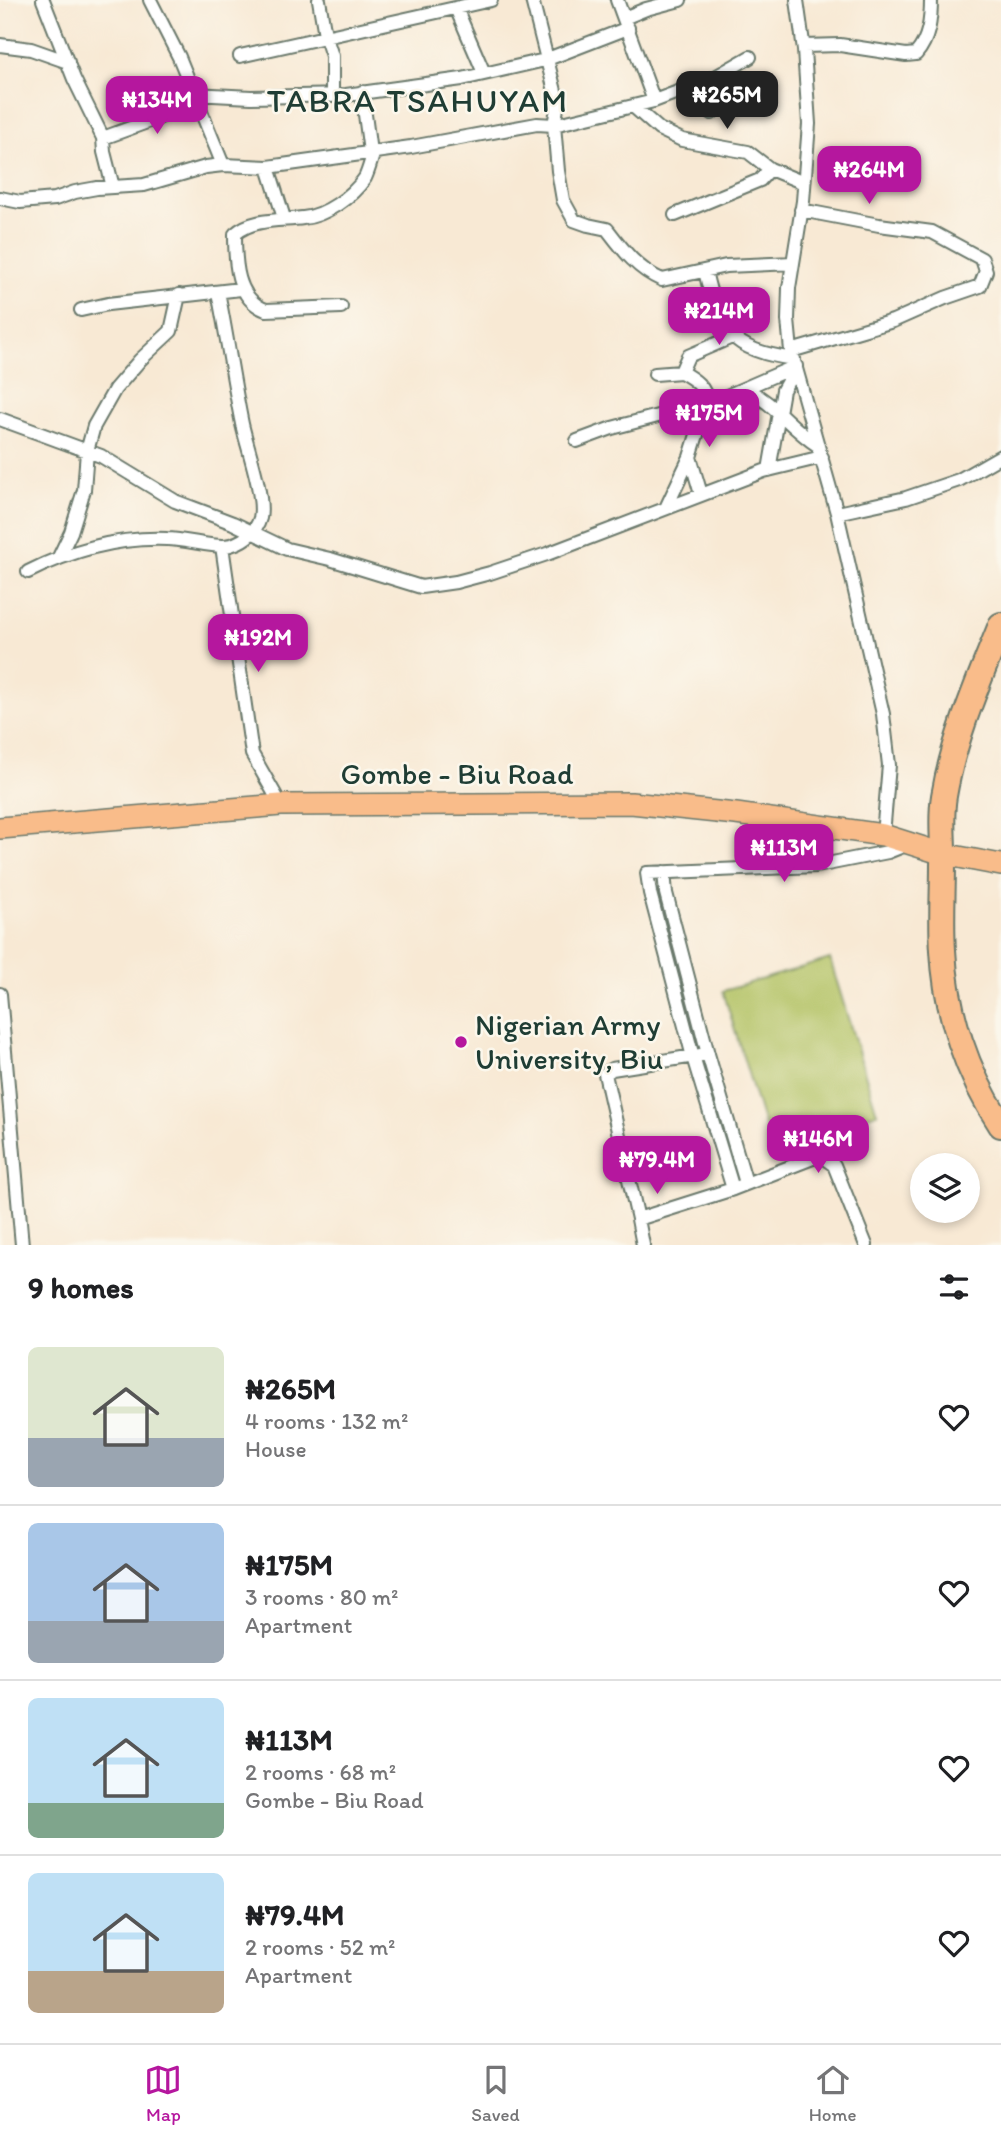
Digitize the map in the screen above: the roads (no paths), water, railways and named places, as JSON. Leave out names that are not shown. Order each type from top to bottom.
[{"type":"highway","points":[[1001,625],[957,744],[941,819],[944,847],[943,952],[951,1002],[966,1062],[984,1100],[1001,1125]]},
{"type":"main road","name":"Gombe - Biu Road","points":[[0,828],[281,805],[631,803],[736,814],[883,835],[911,843],[944,847]]},
{"type":"main road","points":[[944,847],[1001,851]]},
{"type":"main road","points":[[944,847],[1001,865]]},
{"type":"street","points":[[43,0],[103,138],[113,187]]},
{"type":"street","points":[[150,0],[179,57],[223,165]]},
{"type":"street","points":[[320,0],[326,39],[332,56],[332,96]]},
{"type":"street","points":[[240,57],[491,0]]},
{"type":"street","points":[[532,0],[558,103],[554,125],[563,200],[574,220],[607,229],[639,268],[662,280],[726,265],[793,263]]},
{"type":"street","points":[[617,0],[654,101]]},
{"type":"street","points":[[103,138],[158,118],[195,97],[332,96],[462,79],[545,60],[626,23],[646,9],[680,0]]},
{"type":"street","points":[[797,0],[804,46],[808,124],[802,210],[788,299],[794,359],[837,513],[883,714],[889,765],[883,835]]},
{"type":"street","points":[[804,46],[840,45],[906,55],[916,54],[925,44],[931,0]]},
{"type":"street","points":[[456,8],[484,73]]},
{"type":"street","points":[[0,45],[31,49],[68,62]]},
{"type":"street","points":[[0,198],[20,202],[55,199],[75,192],[144,185],[206,167],[268,167],[537,124],[554,125],[654,101],[719,75],[750,57]]},
{"type":"street","points":[[712,113],[719,90],[719,75]]},
{"type":"street","points":[[341,307],[266,310],[254,306],[241,289],[235,234],[244,226],[284,218],[320,215],[364,179],[372,152],[362,92]]},
{"type":"street","points":[[634,107],[659,129],[682,140],[748,152],[770,169],[804,183]]},
{"type":"street","points":[[268,167],[284,218]]},
{"type":"street","points":[[676,215],[760,180],[770,169]]},
{"type":"street","points":[[577,441],[612,428],[707,403],[746,389],[794,359],[980,286],[986,271],[982,259],[932,232],[802,210]]},
{"type":"street","points":[[705,271],[713,302],[732,337],[744,346],[769,356],[794,359]]},
{"type":"street","points":[[81,310],[179,295],[241,289]]},
{"type":"street","points":[[28,572],[83,548],[163,538],[222,546],[236,544],[252,532],[260,520],[262,505],[242,424],[218,292]]},
{"type":"street","points":[[59,557],[71,532],[84,491],[87,451],[94,426],[115,389],[140,360],[171,331],[179,295]]},
{"type":"street","points":[[681,372],[688,356],[732,337]]},
{"type":"street","points":[[769,470],[783,390],[794,359]]},
{"type":"street","points":[[655,374],[681,372],[700,385],[707,403],[690,457],[666,508]]},
{"type":"street","points":[[746,389],[761,396],[820,451]]},
{"type":"street","points":[[0,419],[101,456],[175,501],[288,549],[421,587],[456,582],[547,554],[820,451]]},
{"type":"street","points":[[837,513],[906,498],[959,480],[1001,456]]},
{"type":"street","points":[[690,457],[701,495]]},
{"type":"street","points":[[222,546],[252,754],[281,805]]},
{"type":"street","points":[[733,1189],[693,1057],[647,873],[817,866],[888,852],[911,843]]},
{"type":"street","points":[[664,872],[666,892],[708,1054],[746,1183]]},
{"type":"street","points":[[0,994],[22,1245]]},
{"type":"street","points":[[643,1245],[605,1074],[612,1069],[708,1054]]},
{"type":"street","points":[[638,1219],[733,1189],[813,1158],[824,1158],[834,1165],[866,1245]]},
{"type":"place","name":"Nigerian Army University, Biu","points":[[461,1042]]},
{"type":"district","name":"TABRA TSAHUYAM","points":[[418,100]]}]
